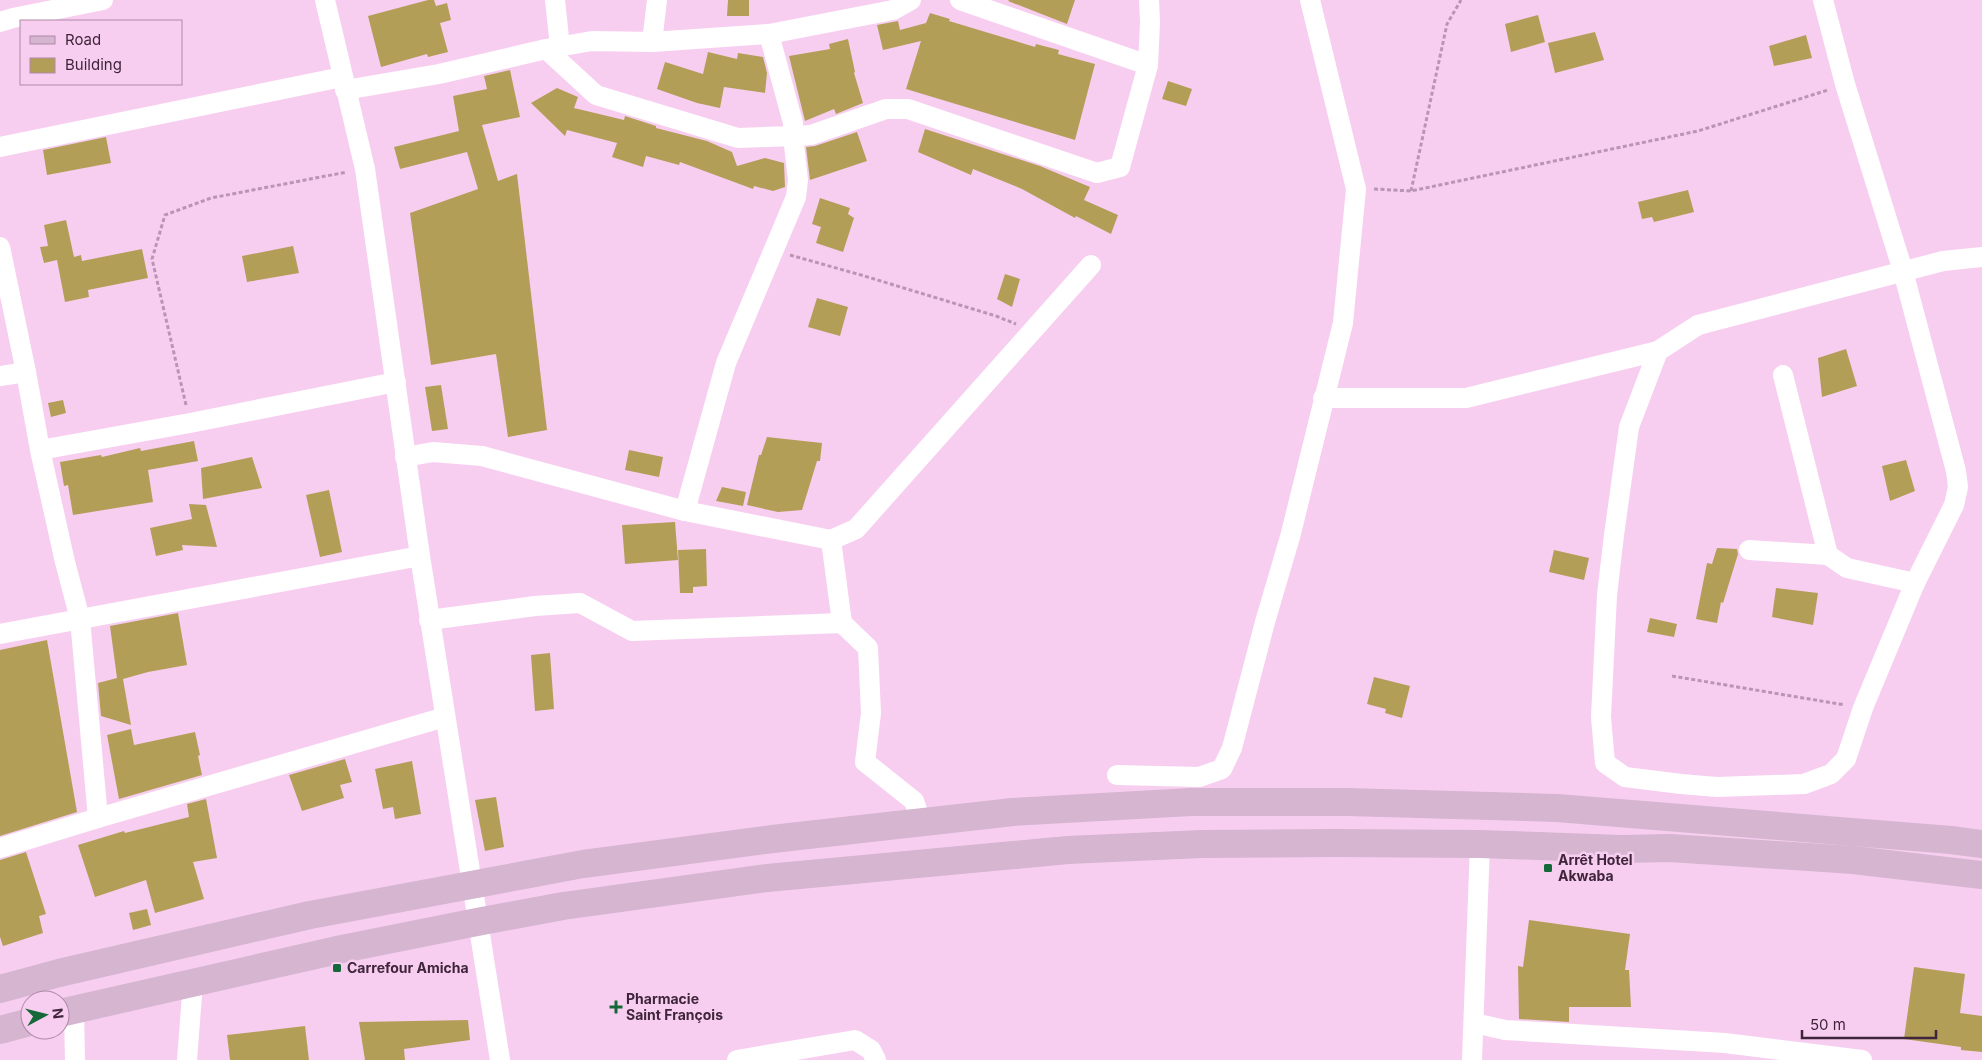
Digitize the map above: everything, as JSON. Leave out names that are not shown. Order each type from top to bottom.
[{"type":"main road","points":[[0,989],[59,973],[310,915],[471,884],[592,863],[921,821],[1013,812],[1172,803],[1346,802],[1557,808],[1982,844]]},
{"type":"main road","points":[[70,1010],[192,982],[477,922],[563,906],[767,878],[1068,850],[1230,844],[1480,844],[1712,850],[1853,860],[1982,875]]},
{"type":"main road","points":[[0,1030],[20,1025]]},
{"type":"street","points":[[0,22],[103,0]]},
{"type":"street","points":[[325,0],[343,84],[365,169],[429,620],[500,1060]]},
{"type":"street","points":[[556,0],[553,48],[596,95],[738,138],[811,135],[886,109],[908,108],[1097,173],[1120,167],[1148,65],[1149,0]]},
{"type":"street","points":[[652,42],[657,0]]},
{"type":"street","points":[[0,147],[343,84],[439,74],[592,41],[652,42],[769,34],[893,10],[911,0]]},
{"type":"street","points":[[960,0],[1148,65]]},
{"type":"street","points":[[1118,774],[1199,777],[1222,769],[1232,748],[1265,622],[1290,537],[1323,398],[1343,324],[1356,188],[1310,0]]},
{"type":"street","points":[[1658,351],[1628,428],[1614,535],[1607,595],[1601,717],[1605,763],[1625,777],[1717,787],[1804,784],[1831,774],[1846,759],[1863,708],[1915,583],[1954,506],[1958,487],[1956,471],[1903,272],[1845,84],[1824,0]]},
{"type":"street","points":[[685,511],[726,363],[796,197],[798,180],[793,123],[769,34]]},
{"type":"street","points":[[0,247],[40,450],[80,619],[98,818]]},
{"type":"street","points":[[1323,398],[1466,398],[1658,351],[1698,326],[1943,262],[1982,257]]},
{"type":"street","points":[[406,457],[433,452],[482,456],[685,511],[831,540],[856,529],[1091,265]]},
{"type":"street","points":[[0,376],[26,372]]},
{"type":"street","points":[[1784,375],[1828,554]]},
{"type":"street","points":[[40,450],[190,423],[396,382]]},
{"type":"street","points":[[831,540],[842,623],[868,648],[871,713],[865,762],[914,801],[921,821]]},
{"type":"street","points":[[1749,550],[1828,554],[1847,568],[1915,583]]},
{"type":"street","points":[[0,634],[420,556]]},
{"type":"street","points":[[429,620],[535,606],[580,603],[632,631],[842,623]]},
{"type":"street","points":[[0,848],[445,717]]},
{"type":"street","points":[[1472,1060],[1480,844]]},
{"type":"street","points":[[187,1060],[192,982]]},
{"type":"street","points":[[1474,1023],[1505,1030],[1725,1043],[1862,1060]]},
{"type":"street","points":[[70,1029],[75,1060]]},
{"type":"street","points":[[737,1060],[855,1040],[871,1050],[876,1060]]},
{"type":"path","points":[[1411,190],[1447,24],[1461,0]]},
{"type":"path","points":[[1356,188],[1411,190],[1698,131],[1845,84]]},
{"type":"path","points":[[190,423],[152,258],[165,215],[211,198],[365,169]]},
{"type":"path","points":[[773,250],[996,316],[1034,330]]},
{"type":"path","points":[[1672,676],[1863,708]]},
{"type":"building","points":[[434,0],[436,6],[447,3],[451,20],[440,23],[448,52],[428,57],[427,54],[381,67],[368,16]]},
{"type":"building","points":[[728,0],[749,0],[749,16],[727,16]]},
{"type":"building","points":[[1009,0],[1075,0],[1067,24]]},
{"type":"building","points":[[930,13],[950,19],[949,21],[1035,47],[1036,44],[1059,50],[1058,54],[1095,64],[1075,140],[906,89],[921,41],[883,50],[877,25],[898,21],[900,30],[926,23]]},
{"type":"building","points":[[1538,15],[1545,42],[1511,52],[1505,24]]},
{"type":"building","points":[[1595,32],[1604,60],[1555,73],[1548,43]]},
{"type":"building","points":[[1806,35],[1812,58],[1774,66],[1769,46]]},
{"type":"building","points":[[848,39],[854,73],[863,103],[836,114],[834,109],[805,121],[789,56],[830,49],[829,44]]},
{"type":"building","points":[[708,52],[737,59],[738,53],[763,57],[767,73],[765,93],[724,87],[720,108],[697,103],[657,89],[665,62],[703,74]]},
{"type":"building","points":[[510,70],[520,117],[482,125],[498,181],[517,174],[547,430],[508,437],[496,354],[431,365],[410,213],[478,189],[467,152],[400,169],[394,147],[459,131],[453,96],[487,89],[484,76]]},
{"type":"building","points":[[1168,81],[1192,89],[1186,106],[1162,99]]},
{"type":"building","points":[[557,88],[578,97],[574,108],[624,120],[625,116],[656,126],[656,128],[707,141],[732,152],[737,166],[765,158],[784,163],[785,187],[773,191],[754,186],[753,189],[680,162],[679,165],[646,156],[643,167],[612,157],[617,143],[567,130],[565,136],[531,103]]},
{"type":"building","points":[[925,129],[1040,166],[1090,187],[1084,200],[1118,215],[1111,234],[1076,216],[1075,218],[1022,189],[973,169],[971,175],[918,152]]},
{"type":"building","points":[[857,132],[867,161],[810,180],[806,147],[815,146]]},
{"type":"building","points":[[106,137],[111,163],[47,175],[43,150]]},
{"type":"building","points":[[1688,190],[1694,212],[1654,222],[1652,217],[1642,219],[1638,202]]},
{"type":"building","points":[[820,198],[850,208],[848,214],[854,218],[843,252],[816,243],[821,227],[812,224]]},
{"type":"building","points":[[66,220],[74,257],[81,255],[82,261],[142,249],[148,278],[88,290],[89,297],[65,302],[57,260],[44,263],[40,247],[48,246],[44,225]]},
{"type":"building","points":[[293,246],[299,273],[247,282],[242,256]]},
{"type":"building","points":[[1005,274],[1020,279],[1012,307],[997,299]]},
{"type":"building","points":[[817,298],[848,307],[840,336],[808,327]]},
{"type":"building","points":[[1846,349],[1857,386],[1822,397],[1818,358]]},
{"type":"building","points":[[441,385],[448,429],[432,431],[425,387]]},
{"type":"building","points":[[63,400],[66,413],[51,417],[48,403]]},
{"type":"building","points":[[767,437],[822,443],[820,461],[817,461],[802,510],[778,512],[747,505],[759,455],[761,455]]},
{"type":"building","points":[[194,441],[198,461],[148,470],[153,502],[73,515],[68,485],[64,486],[60,462],[101,455],[102,457],[140,448],[141,451]]},
{"type":"building","points":[[629,450],[663,457],[659,477],[625,470]]},
{"type":"building","points":[[252,457],[262,488],[203,499],[201,468]]},
{"type":"building","points":[[1906,460],[1915,491],[1890,501],[1882,466]]},
{"type":"building","points":[[722,487],[746,492],[743,506],[716,501]]},
{"type":"building","points":[[329,490],[342,552],[320,557],[306,495]]},
{"type":"building","points":[[189,504],[206,505],[217,547],[182,545],[183,550],[156,556],[150,528],[192,519]]},
{"type":"building","points":[[675,522],[678,560],[625,564],[622,525]]},
{"type":"building","points":[[1717,548],[1737,549],[1738,554],[1723,603],[1721,602],[1717,623],[1696,619],[1707,563],[1712,564]]},
{"type":"building","points":[[706,549],[707,586],[693,587],[693,593],[680,593],[678,550]]},
{"type":"building","points":[[1554,550],[1589,558],[1584,580],[1549,572]]},
{"type":"building","points":[[1776,588],[1818,593],[1813,625],[1772,617]]},
{"type":"building","points":[[178,613],[187,665],[123,679],[131,725],[101,716],[98,683],[117,678],[110,626]]},
{"type":"building","points":[[1650,618],[1677,624],[1674,637],[1647,632]]},
{"type":"building","points":[[47,640],[77,812],[0,836],[0,650]]},
{"type":"building","points":[[550,653],[554,709],[535,711],[531,655]]},
{"type":"building","points":[[1374,677],[1410,686],[1402,718],[1385,713],[1386,709],[1367,704]]},
{"type":"building","points":[[131,729],[134,745],[195,732],[202,775],[119,799],[107,735]]},
{"type":"building","points":[[345,759],[352,782],[340,785],[344,798],[302,811],[289,775]]},
{"type":"building","points":[[412,761],[421,814],[395,819],[393,807],[383,809],[375,769]]},
{"type":"building","points":[[496,797],[504,847],[485,851],[475,800]]},
{"type":"building","points":[[206,799],[217,858],[193,862],[204,899],[155,913],[146,880],[95,897],[78,845],[124,831],[125,833],[189,817],[187,804]]},
{"type":"building","points":[[26,852],[46,914],[39,916],[43,933],[3,946],[0,937],[0,860]]},
{"type":"building","points":[[147,909],[151,925],[133,930],[129,913]]},
{"type":"building","points":[[1529,920],[1630,934],[1625,970],[1629,970],[1631,1007],[1569,1007],[1569,1022],[1519,1019],[1518,966],[1523,967]]},
{"type":"building","points":[[1914,967],[1965,974],[1960,1013],[1982,1016],[1982,1052],[1904,1039]]},
{"type":"building","points":[[468,1020],[470,1040],[404,1049],[405,1060],[365,1060],[359,1022]]},
{"type":"building","points":[[305,1026],[309,1060],[230,1060],[227,1035]]},
{"type":"place","name":"Arrêt Hotel Akwaba","points":[[1548,868]]},
{"type":"place","name":"Carrefour Amicha","points":[[337,968]]},
{"type":"place","name":"Pharmacie Saint François","points":[[616,1007]]}]
